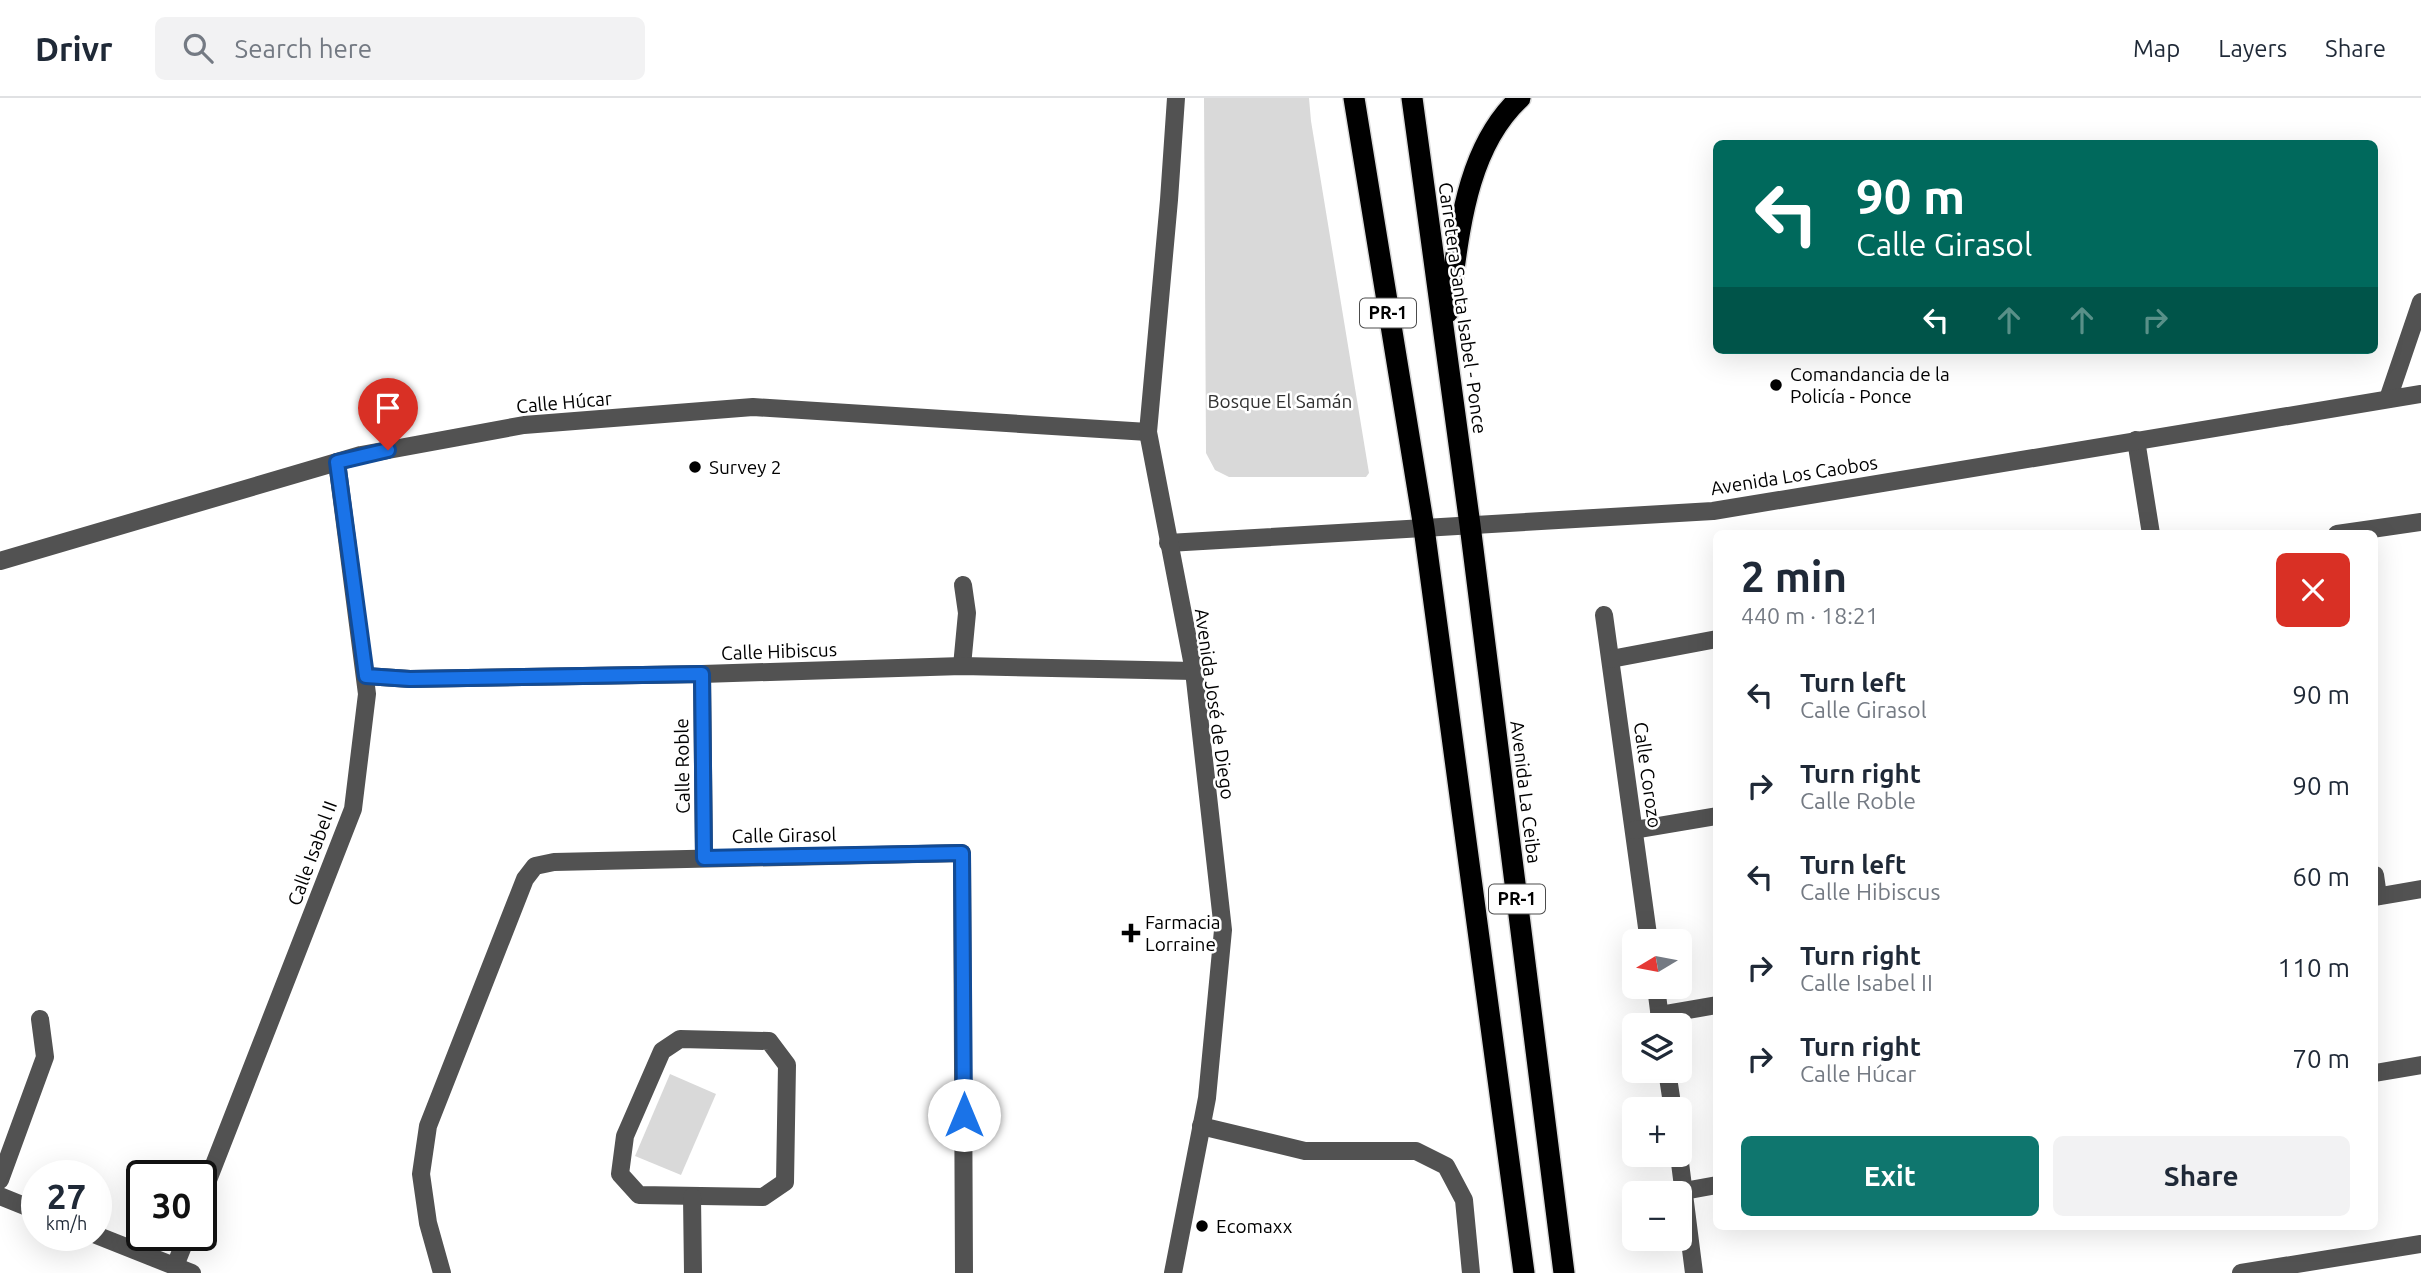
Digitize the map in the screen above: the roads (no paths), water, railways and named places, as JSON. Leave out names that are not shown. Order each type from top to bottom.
[{"type":"highway","points":[[1345,98],[1370,202]]},
{"type":"highway","name":"PR-1","points":[[1354,98],[1424,528],[1524,1273]]},
{"type":"highway","name":"Carretera Santa Isabel - Ponce","points":[[1412,98],[1470,525]]},
{"type":"highway","points":[[1444,335],[1470,182],[1490,135],[1520,98]]},
{"type":"highway","name":"Avenida La Ceiba","points":[[1470,525],[1564,1273]]},
{"type":"street","name":"Avenida José de Diego","points":[[1173,1273],[1207,1098],[1223,930],[1194,671],[1148,432],[1176,98]]},
{"type":"street","points":[[2388,399],[2421,302]]},
{"type":"street","name":"Avenida Los Caobos","points":[[1168,543],[1713,511],[2421,394]]},
{"type":"street","name":"Calle Húcar","points":[[0,561],[361,455],[524,425],[753,407],[1148,432]]},
{"type":"street","points":[[2136,440],[2150,530]]},
{"type":"street","name":"Calle Isabel II","points":[[216,1160],[353,809],[367,694],[337,462]]},
{"type":"street","points":[[2365,530],[2421,522]]},
{"type":"street","points":[[962,666],[967,613],[963,585]]},
{"type":"street","name":"Calle Corozo","points":[[1604,615],[1647,929]]},
{"type":"street","points":[[1611,659],[1713,640]]},
{"type":"street","name":"Calle Hibiscus","points":[[366,676],[410,679],[962,666],[1194,671]]},
{"type":"street","name":"Calle Roble","points":[[702,674],[704,858]]},
{"type":"street","points":[[1634,830],[1713,817]]},
{"type":"street","name":"Calle Girasol","points":[[442,1273],[428,1223],[421,1174],[428,1126],[525,879],[535,866],[554,862],[962,853],[964,1273]]},
{"type":"street","points":[[2378,896],[2421,889]]},
{"type":"street","points":[[1687,1013],[1713,1006]]},
{"type":"street","points":[[0,1180],[45,1057],[40,1018]]},
{"type":"street","points":[[680,1039],[769,1041],[787,1065],[785,1182],[763,1197],[692,1197],[639,1195],[620,1174],[625,1136],[662,1051],[680,1039]]},
{"type":"street","points":[[2378,1072],[2421,1065]]},
{"type":"street","points":[[1201,1126],[1305,1151],[1416,1151],[1447,1166],[1464,1200],[1471,1273]]},
{"type":"street","points":[[1692,1190],[1713,1186]]},
{"type":"street","points":[[0,1196],[21,1205]]},
{"type":"street","points":[[692,1197],[693,1273]]},
{"type":"street","points":[[112,1241],[192,1273]]},
{"type":"street","points":[[2241,1273],[2421,1244]]},
{"type":"street","points":[[175,1266],[181,1251]]},
{"type":"street","points":[[1691,1251],[1694,1273]]},
{"type":"place","name":"Comandancia de la Policía - Ponce","points":[[1776,385]]},
{"type":"place","name":"Survey 2","points":[[695,467]]},
{"type":"place","name":"Farmacia Lorraine","points":[[1131,933]]},
{"type":"place","name":"Ecomaxx","points":[[1202,1226]]},
{"type":"park label","name":"Bosque El Samán","points":[[1280,401]]}]
